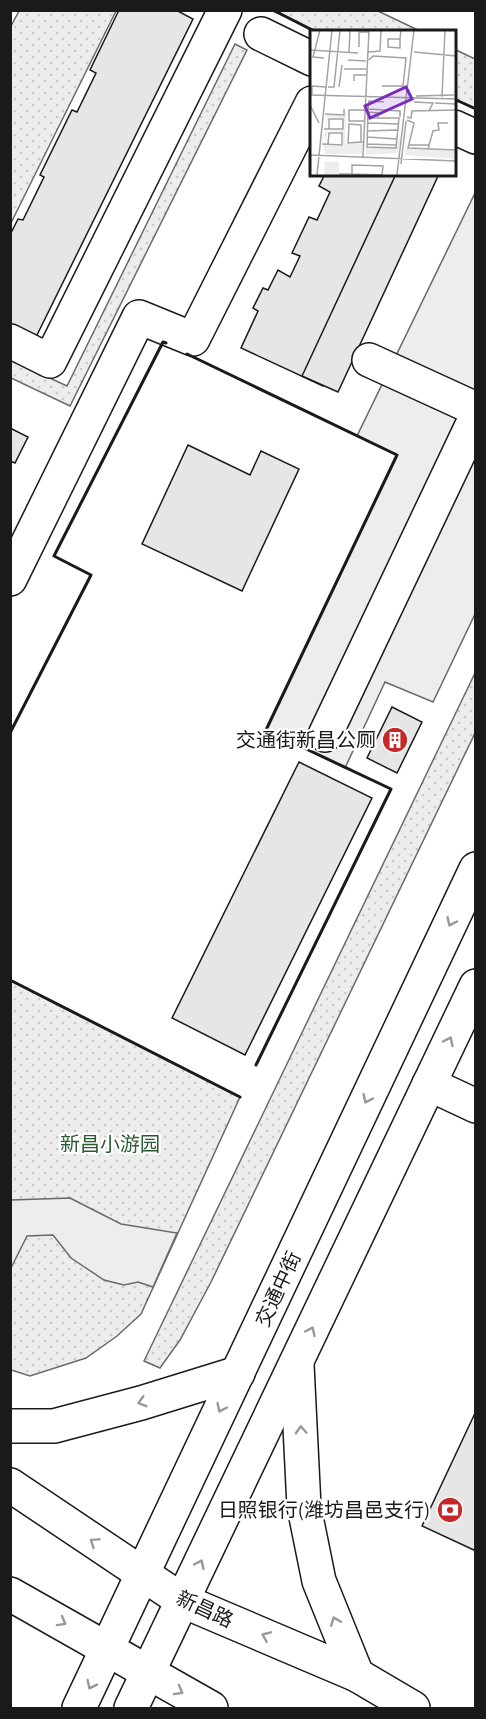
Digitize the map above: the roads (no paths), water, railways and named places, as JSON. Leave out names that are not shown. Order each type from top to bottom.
[{"type":"main road","points":[[10,341],[50,361],[225,10]]},
{"type":"main road","points":[[261,34],[310,58]]},
{"type":"main road","points":[[10,579],[139,317],[193,339],[310,107]]},
{"type":"main road","points":[[456,128],[476,137]]},
{"type":"main road","points":[[369,360],[476,409]]},
{"type":"main road","points":[[325,735],[476,417]]},
{"type":"main road","name":"交通中街","points":[[79,1708],[476,869]]},
{"type":"main road","points":[[131,1708],[476,986]]},
{"type":"main road","points":[[429,1084],[476,1106]]},
{"type":"main road","points":[[297,1360],[304,1507],[319,1581],[357,1675]]},
{"type":"main road","points":[[10,1426],[54,1426],[141,1403],[238,1373]]},
{"type":"main road","name":"新昌路","points":[[10,1485],[183,1601],[357,1675],[413,1708]]},
{"type":"main road","points":[[10,1594],[211,1708]]},
{"type":"place","name":"交通街新昌公厕","points":[[395,740]]},
{"type":"place","name":"日照银行(潍坊昌邑支行)","points":[[450,1510]]},
{"type":"park label","name":"新昌小游园","points":[[110,1144]]}]
